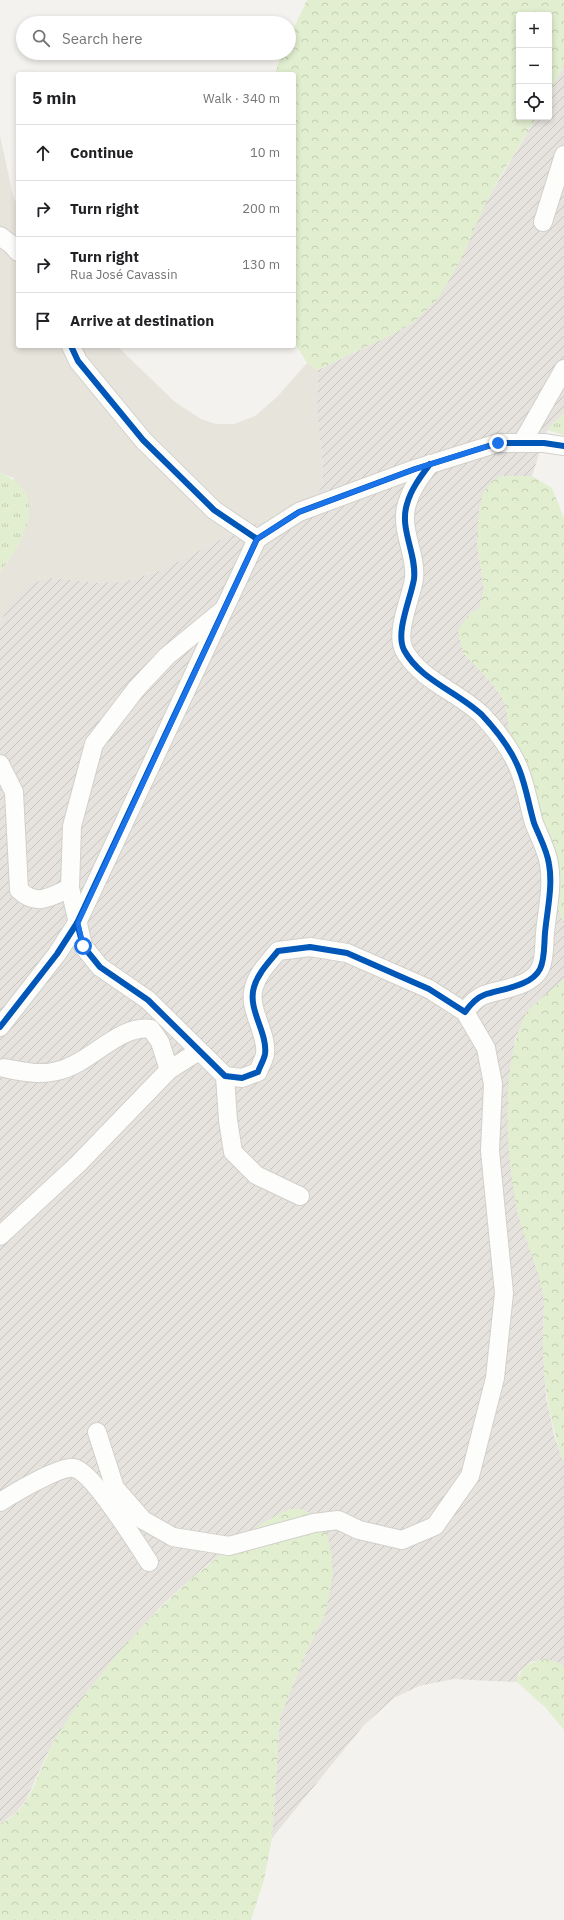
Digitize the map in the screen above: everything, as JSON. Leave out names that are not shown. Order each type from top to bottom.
[{"type":"street","points":[[543,222],[564,155]]},
{"type":"street","points":[[0,236],[16,250]]},
{"type":"street","points":[[72,348],[78,360],[143,440],[214,510],[257,539]]},
{"type":"street","points":[[522,443],[564,369]]},
{"type":"street","points":[[0,1027],[57,954],[78,923],[257,539],[299,512],[430,464],[498,443],[544,443],[564,446]]},
{"type":"street","points":[[430,464],[417,482],[406,505],[405,529],[411,553],[414,578],[402,634],[403,648],[420,670],[463,699],[481,715],[503,739],[519,769],[535,824],[549,863],[549,904],[544,949],[540,969],[528,980],[502,991],[485,995],[474,1001],[465,1012]]},
{"type":"street","points":[[97,1432],[115,1488],[143,1520],[174,1537],[229,1546],[314,1523],[338,1520],[360,1530],[402,1540],[436,1526],[470,1476],[495,1378],[504,1293],[490,1151],[494,1084],[486,1048],[465,1012],[429,989],[347,953],[310,947],[278,951],[262,971],[254,988],[254,1007],[261,1030],[265,1053],[258,1072],[242,1078],[226,1076],[148,1000],[100,967],[83,946],[70,888],[72,826],[94,744],[136,689],[167,656],[223,610]]},
{"type":"street","points":[[0,764],[14,792],[18,890],[27,898],[45,900],[70,888]]},
{"type":"street","points":[[4,1068],[36,1074],[62,1070],[103,1048],[130,1030],[140,1027],[151,1029],[160,1042],[169,1070]]},
{"type":"street","points":[[0,1236],[78,1164],[169,1070],[199,1050]]},
{"type":"street","points":[[226,1076],[228,1120],[233,1152],[256,1174],[300,1196]]},
{"type":"street","points":[[0,1502],[61,1469],[74,1468],[85,1473],[150,1562]]},
{"type":"shaded area","points":[[564,65],[564,413],[547,430],[532,476],[501,476],[477,542],[484,590],[479,609],[470,613],[463,653],[491,682],[504,701],[508,718],[511,760],[564,925],[564,979],[527,1013],[515,1039],[508,1110],[514,1191],[518,1215],[540,1278],[544,1299],[543,1351],[546,1396],[554,1435],[564,1464],[564,1667],[559,1663],[545,1659],[531,1662],[519,1672],[517,1682],[453,1679],[419,1686],[394,1698],[364,1725],[272,1838],[280,1717],[306,1653],[325,1614],[251,1531],[202,1569],[161,1606],[104,1671],[68,1719],[47,1754],[26,1800],[16,1813],[0,1824],[0,623],[8,608],[22,590],[32,583],[53,578],[96,583],[127,581],[162,570],[245,527],[291,513],[310,504],[322,487],[323,466],[317,409],[318,370],[393,334],[414,322],[535,120],[552,120],[552,88]]},
{"type":"shaded area","points":[[0,136],[13,195],[16,202],[16,348],[119,348],[175,402],[201,419],[216,424],[234,424],[255,416],[277,397],[307,363],[318,370],[317,409],[323,466],[322,487],[310,504],[291,513],[245,527],[162,570],[127,581],[96,583],[53,578],[8,608],[0,623],[0,572],[8,562],[14,478],[0,473]]},
{"type":"green space","points":[[307,0],[564,0],[564,65],[552,88],[552,12],[516,12],[516,120],[535,120],[501,175],[484,207],[462,258],[439,298],[414,322],[393,334],[318,370],[307,363],[296,345],[296,72],[276,72],[280,60],[296,60],[296,23]]},
{"type":"green space","points":[[564,413],[564,435],[547,430]]},
{"type":"green space","points":[[0,473],[16,482],[25,493],[29,505],[28,518],[24,532],[9,560],[0,572]]},
{"type":"green space","points":[[501,476],[532,476],[552,488],[564,518],[564,925],[511,760],[508,718],[504,701],[491,682],[463,653],[458,630],[470,613],[479,609],[484,590],[477,542],[479,510],[483,493],[491,482]]},
{"type":"green space","points":[[564,979],[564,1464],[552,1423],[545,1381],[543,1345],[544,1304],[541,1286],[536,1265],[518,1214],[514,1192],[510,1167],[507,1112],[508,1084],[517,1034],[529,1010]]},
{"type":"green space","points":[[290,1509],[302,1509],[315,1516],[327,1533],[332,1556],[333,1578],[325,1614],[306,1653],[280,1717],[272,1838],[264,1880],[251,1920],[0,1920],[0,1824],[21,1808],[25,1802],[52,1746],[65,1723],[102,1672],[141,1628],[182,1587],[249,1533],[273,1517]]},
{"type":"green space","points":[[546,1659],[559,1663],[564,1667],[564,1730],[546,1708],[517,1682],[524,1668],[531,1663]]},
{"type":"cycle path","points":[[72,348],[78,361],[143,440],[214,510],[257,539]]},
{"type":"cycle path","points":[[257,539],[299,512],[415,469],[498,443],[544,443],[564,446]]},
{"type":"cycle path","points":[[77,923],[83,946],[100,967],[148,1000],[225,1076],[242,1078],[258,1072],[265,1054],[264,1038],[253,1004],[254,987],[258,977],[278,951],[310,947],[347,953],[429,989],[465,1012],[473,1002],[481,996],[523,984],[536,975],[542,965],[544,956],[550,890],[550,872],[547,854],[534,823],[526,789],[519,769],[503,740],[482,715],[462,699],[429,678],[420,670],[404,650],[402,643],[402,625],[414,579],[413,560],[406,532],[405,513],[411,493],[430,464]]},
{"type":"cycle path","points":[[0,1027],[57,954],[77,923],[257,539]]},
{"type":"route","points":[[83,946],[78,923],[257,539],[299,512],[415,469],[498,443]]}]
